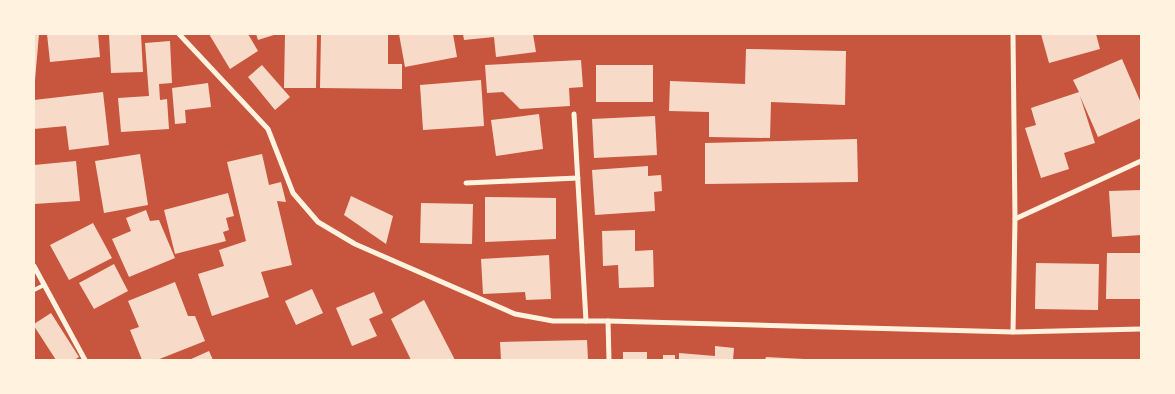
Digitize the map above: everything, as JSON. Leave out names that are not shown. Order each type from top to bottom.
[{"type":"street","points":[[179,34],[268,129],[294,193],[318,222],[355,244],[515,314],[553,321],[1013,332],[1141,329]]},
{"type":"street","points":[[1013,34],[1016,219],[1013,332]]},
{"type":"street","points":[[574,114],[586,321]]},
{"type":"street","points":[[1016,219],[1141,161]]},
{"type":"street","points":[[466,183],[578,178]]},
{"type":"street","points":[[34,266],[85,360]]},
{"type":"street","points":[[608,321],[609,360]]},
{"type":"lane","points":[[34,290],[44,285]]},
{"type":"building","points":[[34,34],[39,34],[35,80],[34,80]]},
{"type":"building","points":[[47,34],[98,34],[100,57],[50,62]]},
{"type":"building","points":[[109,34],[141,34],[143,72],[111,73]]},
{"type":"building","points":[[209,34],[248,34],[258,51],[230,69]]},
{"type":"building","points":[[256,34],[277,34],[258,40]]},
{"type":"building","points":[[285,34],[317,34],[316,88],[284,88]]},
{"type":"building","points":[[321,34],[388,34],[388,64],[402,64],[402,89],[320,88]]},
{"type":"building","points":[[399,34],[453,34],[457,57],[405,67]]},
{"type":"building","points":[[463,34],[533,34],[536,52],[496,57],[494,37],[464,40]]},
{"type":"building","points":[[1041,34],[1096,34],[1100,49],[1049,63]]},
{"type":"building","points":[[170,41],[172,83],[159,84],[160,100],[167,99],[169,129],[121,132],[118,98],[149,96],[145,43]]},
{"type":"building","points":[[746,49],[846,51],[845,105],[771,102],[770,138],[709,137],[709,112],[669,111],[670,81],[745,84]]},
{"type":"building","points":[[1122,59],[1141,103],[1141,118],[1098,137],[1080,96],[1095,143],[1064,153],[1069,169],[1041,178],[1025,128],[1036,125],[1031,108],[1079,92],[1073,80]]},
{"type":"building","points":[[581,60],[583,87],[569,88],[570,106],[520,109],[503,92],[487,93],[485,65]]},
{"type":"building","points":[[262,65],[290,97],[275,110],[248,77]]},
{"type":"building","points":[[596,65],[653,65],[653,102],[596,102]]},
{"type":"building","points":[[481,80],[484,126],[423,130],[420,85]]},
{"type":"building","points":[[208,83],[211,107],[185,110],[186,123],[175,124],[172,88]]},
{"type":"building","points":[[103,92],[109,145],[69,150],[66,126],[34,129],[34,100]]},
{"type":"building","points":[[539,114],[543,149],[496,156],[491,120]]},
{"type":"building","points":[[655,116],[657,155],[594,158],[592,119]]},
{"type":"building","points":[[857,139],[858,182],[705,184],[705,143]]},
{"type":"building","points":[[140,154],[148,205],[104,213],[95,161]]},
{"type":"building","points":[[262,154],[269,185],[281,182],[286,202],[277,201],[292,265],[261,272],[269,297],[212,316],[198,274],[224,266],[219,250],[246,241],[227,162]]},
{"type":"building","points":[[76,161],[80,201],[34,204],[34,165]]},
{"type":"building","points":[[648,166],[648,176],[661,175],[662,191],[654,192],[655,211],[595,215],[592,170]]},
{"type":"building","points":[[1141,190],[1141,235],[1112,237],[1109,191]]},
{"type":"building","points":[[228,193],[234,216],[226,218],[229,230],[223,232],[226,241],[175,254],[164,210]]},
{"type":"building","points":[[351,196],[393,216],[386,244],[344,215]]},
{"type":"building","points":[[485,197],[556,198],[556,239],[485,242]]},
{"type":"building","points":[[421,203],[473,204],[472,244],[420,243]]},
{"type":"building","points":[[146,210],[150,221],[159,220],[175,258],[129,277],[112,239],[131,231],[126,218]]},
{"type":"building","points":[[93,223],[112,258],[69,280],[50,245]]},
{"type":"building","points":[[635,230],[635,251],[653,250],[654,287],[619,288],[618,265],[603,266],[602,231]]},
{"type":"building","points":[[1107,253],[1141,253],[1141,299],[1106,299]]},
{"type":"building","points":[[549,255],[551,299],[526,300],[525,292],[483,294],[481,259]]},
{"type":"building","points":[[1036,263],[1099,264],[1098,310],[1035,309]]},
{"type":"building","points":[[114,264],[128,291],[94,309],[79,283]]},
{"type":"building","points":[[175,282],[188,316],[195,316],[205,341],[157,360],[142,360],[130,330],[139,327],[128,301]]},
{"type":"building","points":[[312,289],[323,313],[296,325],[285,301]]},
{"type":"building","points":[[374,292],[383,313],[369,319],[377,336],[352,346],[336,308]]},
{"type":"building","points":[[424,300],[455,360],[411,360],[391,319]]},
{"type":"building","points":[[51,313],[79,357],[74,360],[56,360],[34,326],[34,324]]},
{"type":"building","points":[[587,340],[588,360],[501,360],[500,342]]},
{"type":"building","points":[[715,346],[734,348],[733,360],[679,360],[679,353],[715,356]]},
{"type":"building","points":[[209,351],[213,360],[189,360]]},
{"type":"building","points":[[623,352],[647,352],[647,360],[623,360]]},
{"type":"building","points":[[663,355],[675,355],[675,360],[663,360]]},
{"type":"building","points":[[766,357],[804,359],[804,360],[765,360]]}]
